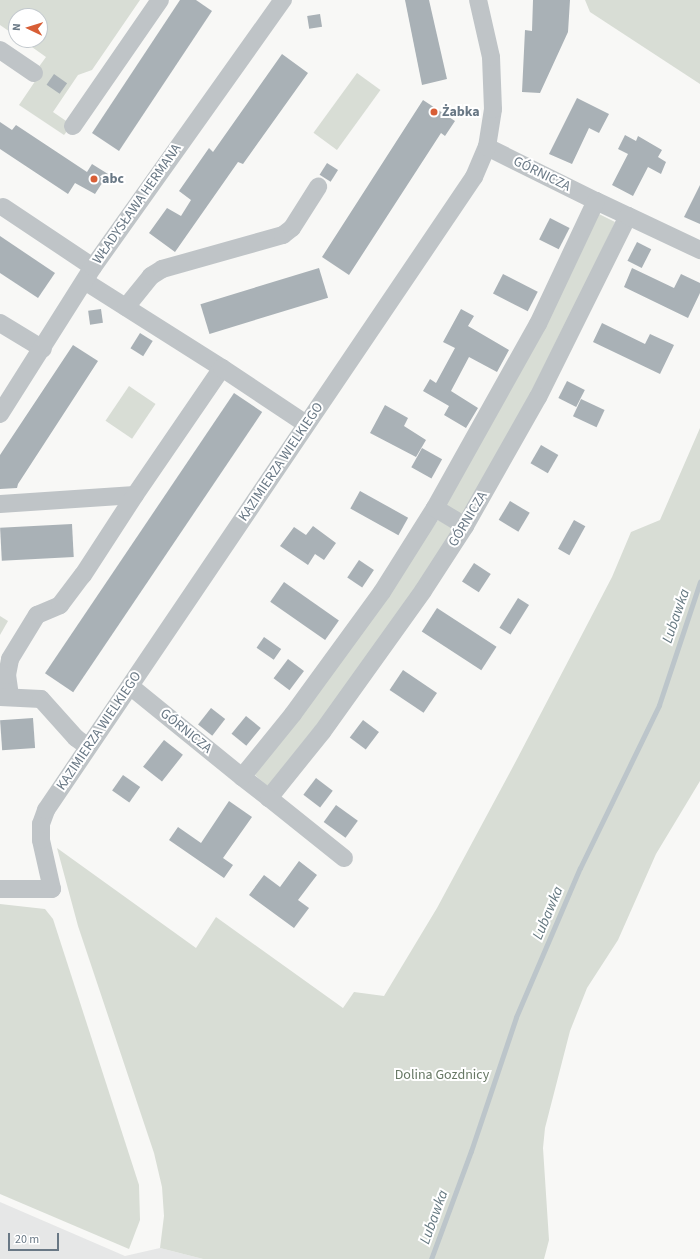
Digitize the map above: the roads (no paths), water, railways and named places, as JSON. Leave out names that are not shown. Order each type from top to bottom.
[{"type":"street","points":[[74,126],[160,0]]},
{"type":"street","name":"WŁADYSŁAWA HERMANA","points":[[0,414],[43,350],[89,274],[283,0]]},
{"type":"street","name":"KAZIMIERZA WIELKIEGO","points":[[0,888],[25,890],[52,889],[41,840],[41,824],[46,810],[87,746],[130,686],[474,177],[487,147],[493,108],[491,57],[478,0]]},
{"type":"street","points":[[0,50],[34,73]]},
{"type":"street","name":"GÓRNICZA","points":[[487,147],[700,250]]},
{"type":"street","points":[[126,307],[151,276],[162,269],[283,235],[292,228],[318,187]]},
{"type":"street","points":[[242,776],[293,714],[378,598],[435,508],[534,331],[596,201]]},
{"type":"street","points":[[3,207],[89,274],[126,307],[306,424]]},
{"type":"street","name":"GÓRNICZA","points":[[268,798],[322,732],[383,649],[465,526],[538,397],[628,216]]},
{"type":"street","points":[[0,323],[43,350]]},
{"type":"street","points":[[87,746],[76,738],[41,699],[5,697],[10,659],[37,615],[60,605],[83,575],[135,495],[222,368]]},
{"type":"street","points":[[0,504],[135,495]]},
{"type":"street","points":[[435,508],[465,526]]},
{"type":"street","name":"GÓRNICZA","points":[[130,686],[344,858]]},
{"type":"waterway","name":"Lubawka","points":[[431,1259],[471,1151],[516,1017],[580,868],[659,705],[700,582]]},
{"type":"place","name":"Żabka","points":[[434,112]]},
{"type":"place","name":"abc","points":[[94,179]]},
{"type":"park label","name":"Dolina Gozdnicy","points":[[442,1075]]}]
